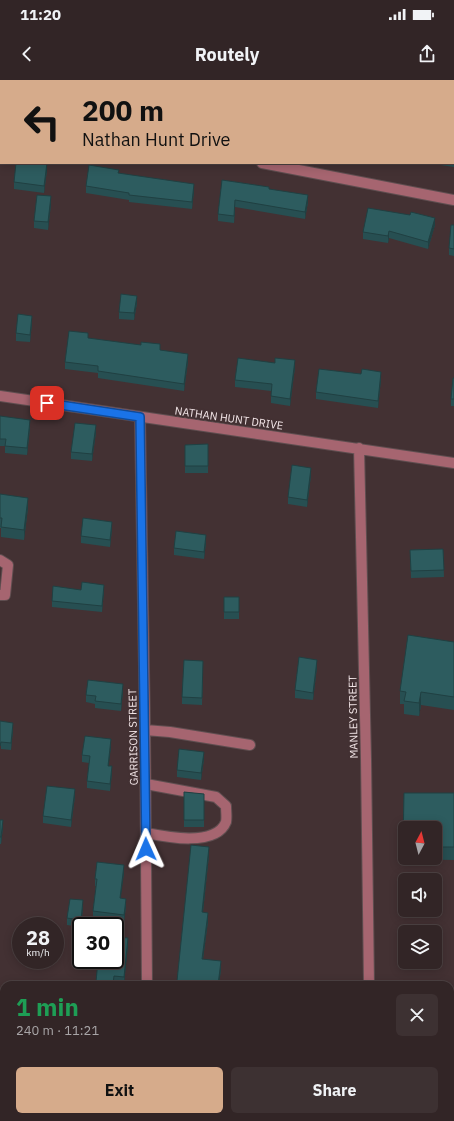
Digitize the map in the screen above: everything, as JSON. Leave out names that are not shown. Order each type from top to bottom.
[{"type":"street","points":[[267,164],[454,200]]},
{"type":"street","name":"NATHAN HUNT DRIVE","points":[[0,396],[454,463]]},
{"type":"street","name":"GARRISON STREET","points":[[140,417],[146,784],[147,981]]},
{"type":"street","name":"MANLEY STREET","points":[[359,448],[366,751],[368,981]]},
{"type":"street","points":[[0,560],[8,565],[5,595],[0,595]]},
{"type":"street","points":[[145,730],[170,732],[250,745]]},
{"type":"street","points":[[146,784],[216,797],[226,806],[226,822],[216,834],[195,838],[168,837],[146,833]]},
{"type":"building","points":[[16,164],[47,164],[44,186],[14,182]]},
{"type":"building","points":[[89,165],[119,170],[118,173],[194,184],[192,202],[129,195],[129,193],[86,186]]},
{"type":"building","points":[[222,180],[308,195],[305,212],[235,200],[234,216],[218,214]]},
{"type":"building","points":[[37,195],[51,196],[48,222],[34,221]]},
{"type":"building","points":[[368,208],[410,215],[411,212],[435,218],[428,242],[389,231],[388,236],[363,232]]},
{"type":"building","points":[[451,225],[454,225],[454,249],[449,248]]},
{"type":"building","points":[[121,294],[137,296],[134,313],[119,312]]},
{"type":"building","points":[[18,314],[32,316],[30,335],[16,333]]},
{"type":"building","points":[[69,331],[88,333],[88,338],[141,345],[141,342],[160,344],[160,350],[188,354],[184,384],[98,371],[98,366],[65,362]]},
{"type":"building","points":[[238,358],[275,363],[275,358],[295,360],[290,399],[271,396],[272,384],[235,380]]},
{"type":"building","points":[[319,369],[361,374],[362,369],[381,372],[378,401],[316,392]]},
{"type":"building","points":[[453,378],[454,399],[451,399]]},
{"type":"building","points":[[0,416],[30,420],[27,448],[5,446],[6,439],[0,439]]},
{"type":"building","points":[[75,423],[96,425],[92,454],[71,452]]},
{"type":"building","points":[[208,444],[208,466],[185,466],[185,445]]},
{"type":"building","points":[[292,465],[311,468],[307,500],[288,497]]},
{"type":"building","points":[[0,494],[28,498],[24,530],[1,527],[2,518],[0,518]]},
{"type":"building","points":[[83,518],[112,522],[110,540],[81,536]]},
{"type":"building","points":[[176,531],[206,535],[204,552],[174,548]]},
{"type":"building","points":[[443,549],[444,570],[411,571],[410,550]]},
{"type":"building","points":[[82,582],[104,585],[102,606],[52,601],[53,586],[81,590]]},
{"type":"building","points":[[224,597],[239,597],[239,612],[224,612]]},
{"type":"building","points":[[408,635],[454,642],[454,697],[421,692],[419,703],[404,701],[406,692],[400,691]]},
{"type":"building","points":[[299,657],[317,660],[313,693],[295,690]]},
{"type":"building","points":[[184,660],[203,661],[202,698],[182,697]]},
{"type":"building","points":[[88,680],[123,684],[121,704],[95,701],[96,696],[86,695]]},
{"type":"building","points":[[0,721],[13,723],[11,743],[1,742],[0,746]]},
{"type":"building","points":[[85,736],[111,739],[108,766],[112,766],[110,784],[87,781],[90,756],[82,755]]},
{"type":"building","points":[[179,749],[204,752],[201,773],[177,770]]},
{"type":"building","points":[[47,786],[75,789],[71,820],[43,816]]},
{"type":"building","points":[[184,792],[204,794],[204,820],[184,820]]},
{"type":"building","points":[[404,793],[454,793],[454,847],[442,847],[442,821],[403,821]]},
{"type":"building","points":[[0,820],[3,820],[1,837],[0,837]]},
{"type":"building","points":[[191,845],[209,847],[202,912],[208,913],[202,959],[221,961],[218,981],[177,981]]},
{"type":"building","points":[[97,862],[124,865],[120,898],[126,899],[124,915],[93,911],[97,879],[95,879]]},
{"type":"building","points":[[70,899],[83,900],[81,917],[67,918]]},
{"type":"building","points":[[124,938],[128,938],[124,977],[114,976],[113,981],[96,981],[97,969],[124,969]]},
{"type":"route","points":[[47,403],[140,417],[146,849]]}]
